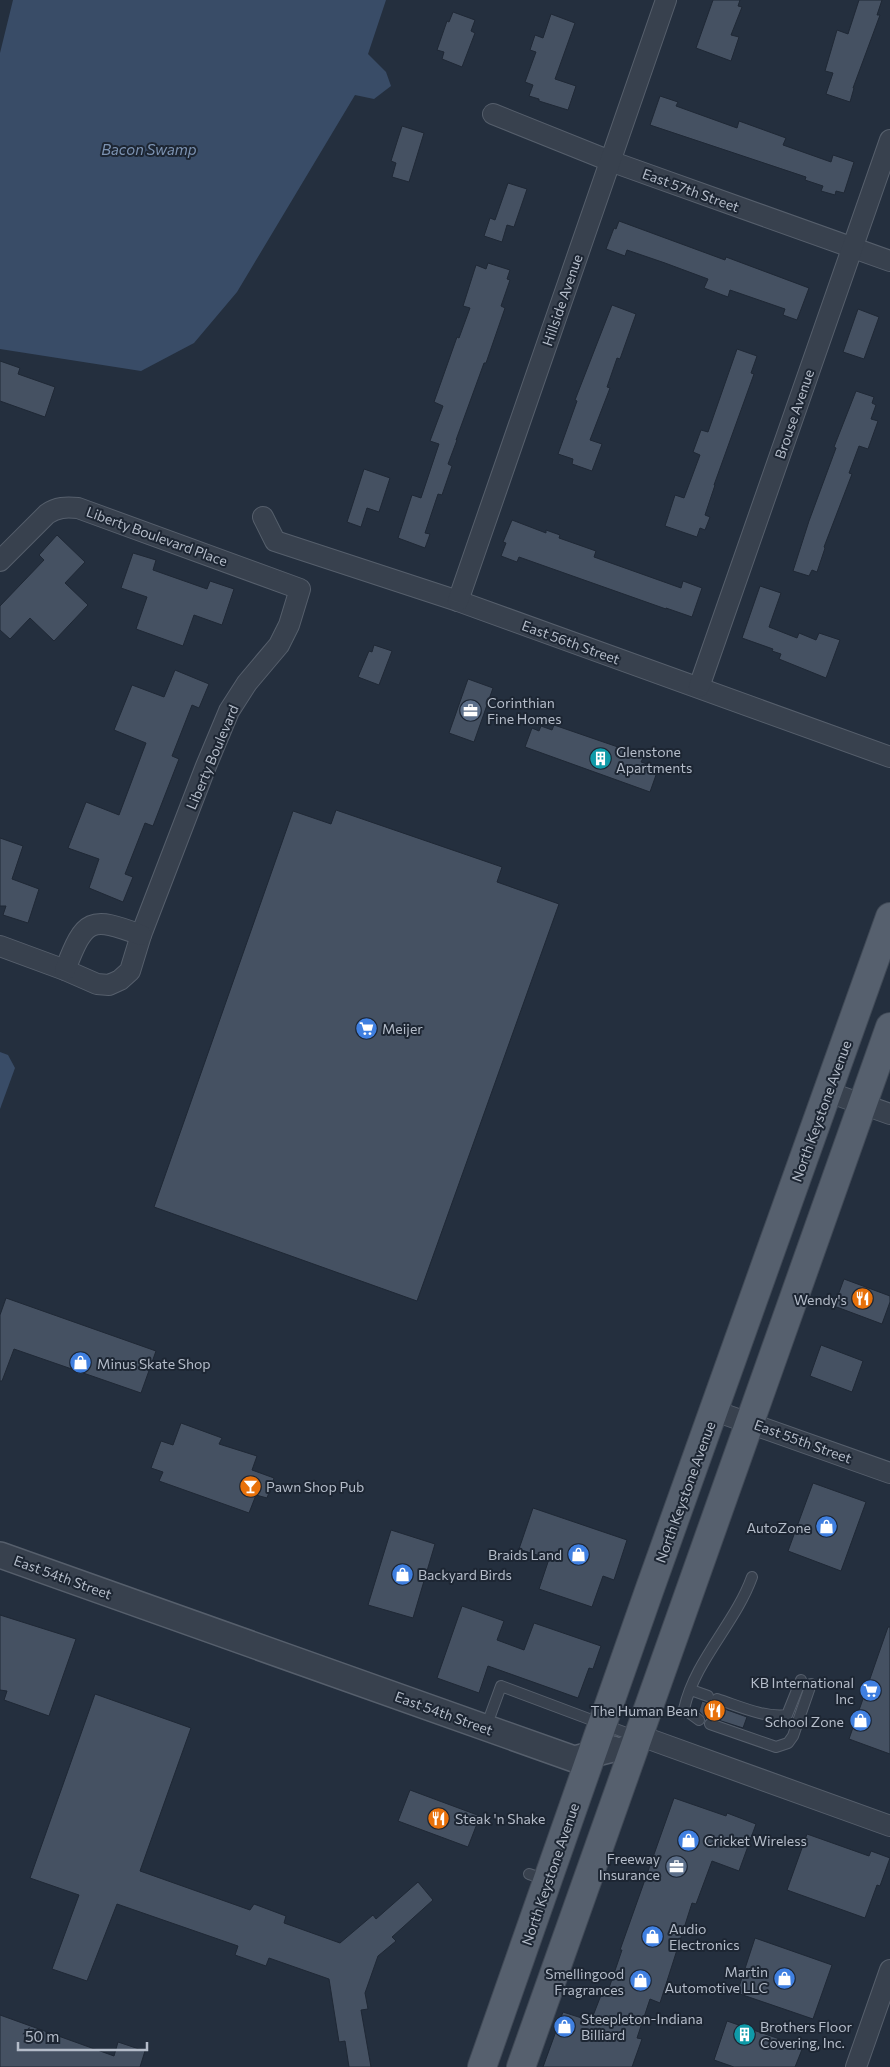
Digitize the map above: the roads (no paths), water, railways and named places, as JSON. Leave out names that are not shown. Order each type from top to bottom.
[{"type":"main road","name":"North Keystone Avenue","points":[[521,2067],[715,1411],[890,918]]},
{"type":"main road","name":"North Keystone Avenue","points":[[482,2067],[538,1877],[616,1742],[750,1423],[890,1027]]},
{"type":"street","name":"Hillside Avenue","points":[[458,601],[666,0]]},
{"type":"street","name":"East 57th Street","points":[[493,114],[610,161],[890,261]]},
{"type":"street","name":"Brouse Avenue","points":[[699,687],[890,140]]},
{"type":"street","name":"Liberty Boulevard Place","points":[[0,561],[47,514],[55,509],[64,507],[78,508],[300,588]]},
{"type":"street","name":"East 56th Street","points":[[263,517],[275,541],[458,601],[890,757]]},
{"type":"street","name":"Liberty Boulevard","points":[[0,946],[97,984],[113,984],[130,971],[141,935],[229,711],[246,684],[281,640],[289,625],[300,588]]},
{"type":"street","points":[[65,970],[76,940],[82,932],[94,924],[111,924],[141,935]]},
{"type":"street","points":[[828,1092],[890,1114]]},
{"type":"street","name":"East 55th Street","points":[[715,1411],[890,1473]]},
{"type":"street","name":"East 54th Street","points":[[0,1555],[574,1759],[616,1742],[649,1739],[890,1826]]},
{"type":"street","points":[[856,2067],[890,1970]]},
{"type":"lane","points":[[699,1720],[684,1709],[698,1671],[725,1629],[752,1578]]},
{"type":"lane","points":[[691,1690],[762,1714],[779,1716],[787,1715],[806,1682],[793,1736],[788,1743],[776,1747],[710,1724]]},
{"type":"lane","points":[[486,1728],[501,1686],[616,1742]]},
{"type":"water","name":"Bacon Swamp","points":[[13,0],[386,0],[368,54],[386,72],[391,86],[374,99],[355,95],[237,292],[194,343],[141,371],[0,349],[0,53]]},
{"type":"water","points":[[0,1052],[8,1055],[15,1068],[0,1109]]},
{"type":"place","name":"Corinthian Fine Homes","points":[[471,710]]},
{"type":"place","name":"Glenstone Apartments","points":[[600,759]]},
{"type":"place","name":"Meijer","points":[[366,1028]]},
{"type":"place","name":"Wendy's","points":[[863,1299]]},
{"type":"place","name":"Minus Skate Shop","points":[[81,1363]]},
{"type":"place","name":"Pawn Shop Pub","points":[[250,1486]]},
{"type":"place","name":"AutoZone","points":[[827,1527]]},
{"type":"place","name":"Braids Land","points":[[578,1554]]},
{"type":"place","name":"Backyard Birds","points":[[402,1574]]},
{"type":"place","name":"KB International Inc","points":[[870,1690]]},
{"type":"place","name":"The Human Bean","points":[[714,1710]]},
{"type":"place","name":"School Zone","points":[[860,1721]]},
{"type":"place","name":"Steak 'n Shake","points":[[439,1818]]},
{"type":"place","name":"Cricket Wireless","points":[[688,1840]]},
{"type":"place","name":"Freeway Insurance","points":[[676,1866]]},
{"type":"place","name":"Audio Electronics","points":[[653,1936]]},
{"type":"place","name":"Martin Automotive LLC","points":[[784,1979]]},
{"type":"place","name":"Smellingood Fragrances","points":[[640,1981]]},
{"type":"place","name":"Steepleton-Indiana Billiard","points":[[565,2026]]},
{"type":"place","name":"Brothers Floor Covering, Inc.","points":[[744,2034]]}]
